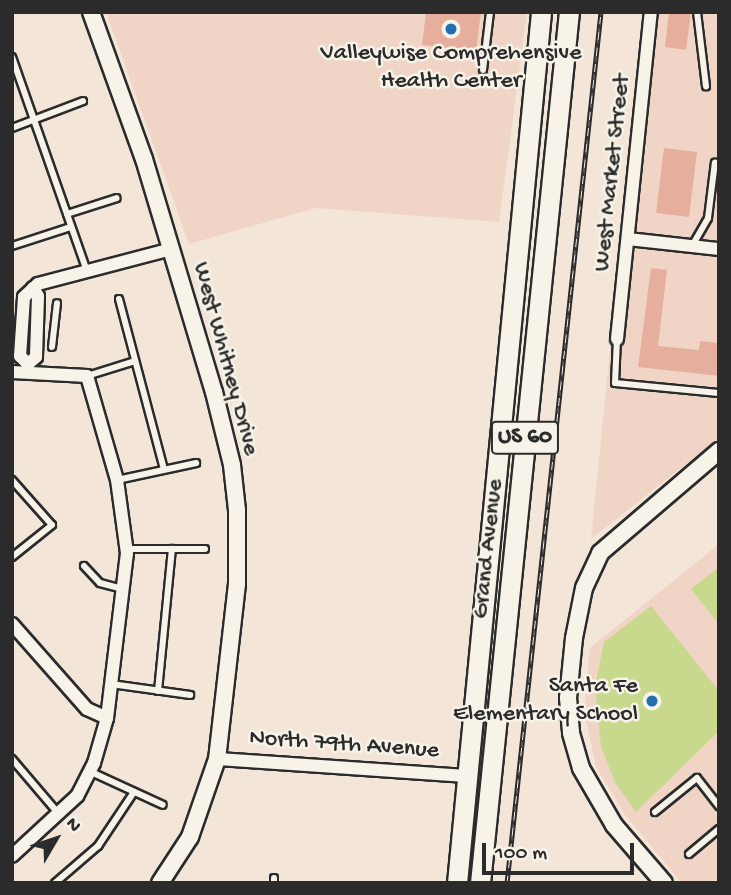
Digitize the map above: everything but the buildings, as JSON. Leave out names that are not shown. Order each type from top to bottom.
[{"type":"highway","name":"Grand Avenue","points":[[457,883],[541,12]]},
{"type":"highway","name":"Grand Avenue","points":[[480,883],[569,12]]},
{"type":"street","name":"West Whitney Drive","points":[[92,12],[171,249],[224,431],[237,510],[237,584],[217,759],[203,808],[184,849],[160,883]]},
{"type":"street","name":"West Market Street","points":[[617,339],[651,12]]},
{"type":"street","points":[[628,239],[719,249]]},
{"type":"street","points":[[28,368],[20,356],[22,323],[24,297],[33,288],[171,249]]},
{"type":"street","points":[[28,368],[36,357],[38,296],[33,288]]},
{"type":"street","points":[[12,372],[28,368],[87,376],[117,480],[126,549],[107,718],[89,771],[77,796],[60,815],[12,856]]},
{"type":"street","points":[[664,883],[596,800],[570,732],[568,698],[574,638],[591,569],[600,553],[648,508],[719,451]]},
{"type":"street","points":[[12,624],[87,709],[107,718]]},
{"type":"street","name":"North 79th Avenue","points":[[217,759],[467,776]]},
{"type":"lane","points":[[483,69],[490,12]]},
{"type":"lane","points":[[697,12],[706,86]]},
{"type":"lane","points":[[12,57],[87,271]]},
{"type":"lane","points":[[12,128],[83,102]]},
{"type":"lane","points":[[692,246],[708,218],[715,162]]},
{"type":"lane","points":[[67,214],[117,198]]},
{"type":"lane","points":[[12,246],[71,227]]},
{"type":"lane","points":[[118,299],[164,470]]},
{"type":"lane","points":[[52,347],[57,303]]},
{"type":"lane","points":[[22,323],[53,327]]},
{"type":"lane","points":[[617,339],[615,383],[719,393]]},
{"type":"lane","points":[[87,376],[135,361]]},
{"type":"lane","points":[[117,480],[196,463]]},
{"type":"lane","points":[[12,480],[52,525],[12,557]]},
{"type":"lane","points":[[126,549],[205,549]]},
{"type":"lane","points":[[158,691],[172,549]]},
{"type":"lane","points":[[84,566],[100,583],[122,589]]},
{"type":"lane","points":[[111,684],[190,695]]},
{"type":"lane","points":[[12,759],[60,815]]},
{"type":"lane","points":[[89,771],[163,806]]},
{"type":"lane","points":[[655,812],[698,778],[719,806]]},
{"type":"lane","points":[[55,883],[98,846],[134,792]]},
{"type":"lane","points":[[689,854],[719,829]]},
{"type":"shaded area","points":[[106,12],[527,12],[499,222],[316,208],[189,244]]},
{"type":"shaded area","points":[[644,12],[719,12],[719,438],[591,539]]},
{"type":"shaded area","name":"Santa Fe Elementary School","points":[[719,544],[719,883],[682,883],[625,815],[596,767],[585,715],[590,648]]},
{"type":"green space","points":[[719,567],[719,624],[691,589]]},
{"type":"green space","points":[[651,606],[719,691],[719,731],[636,812],[615,782],[601,747],[595,686],[604,642]]},
{"type":"railway","points":[[507,883],[601,12]]},
{"type":"place","name":"Valleywise Comprehensive Health Center","points":[[451,29]]},
{"type":"place","name":"Santa Fe Elementary School","points":[[652,701]]}]
